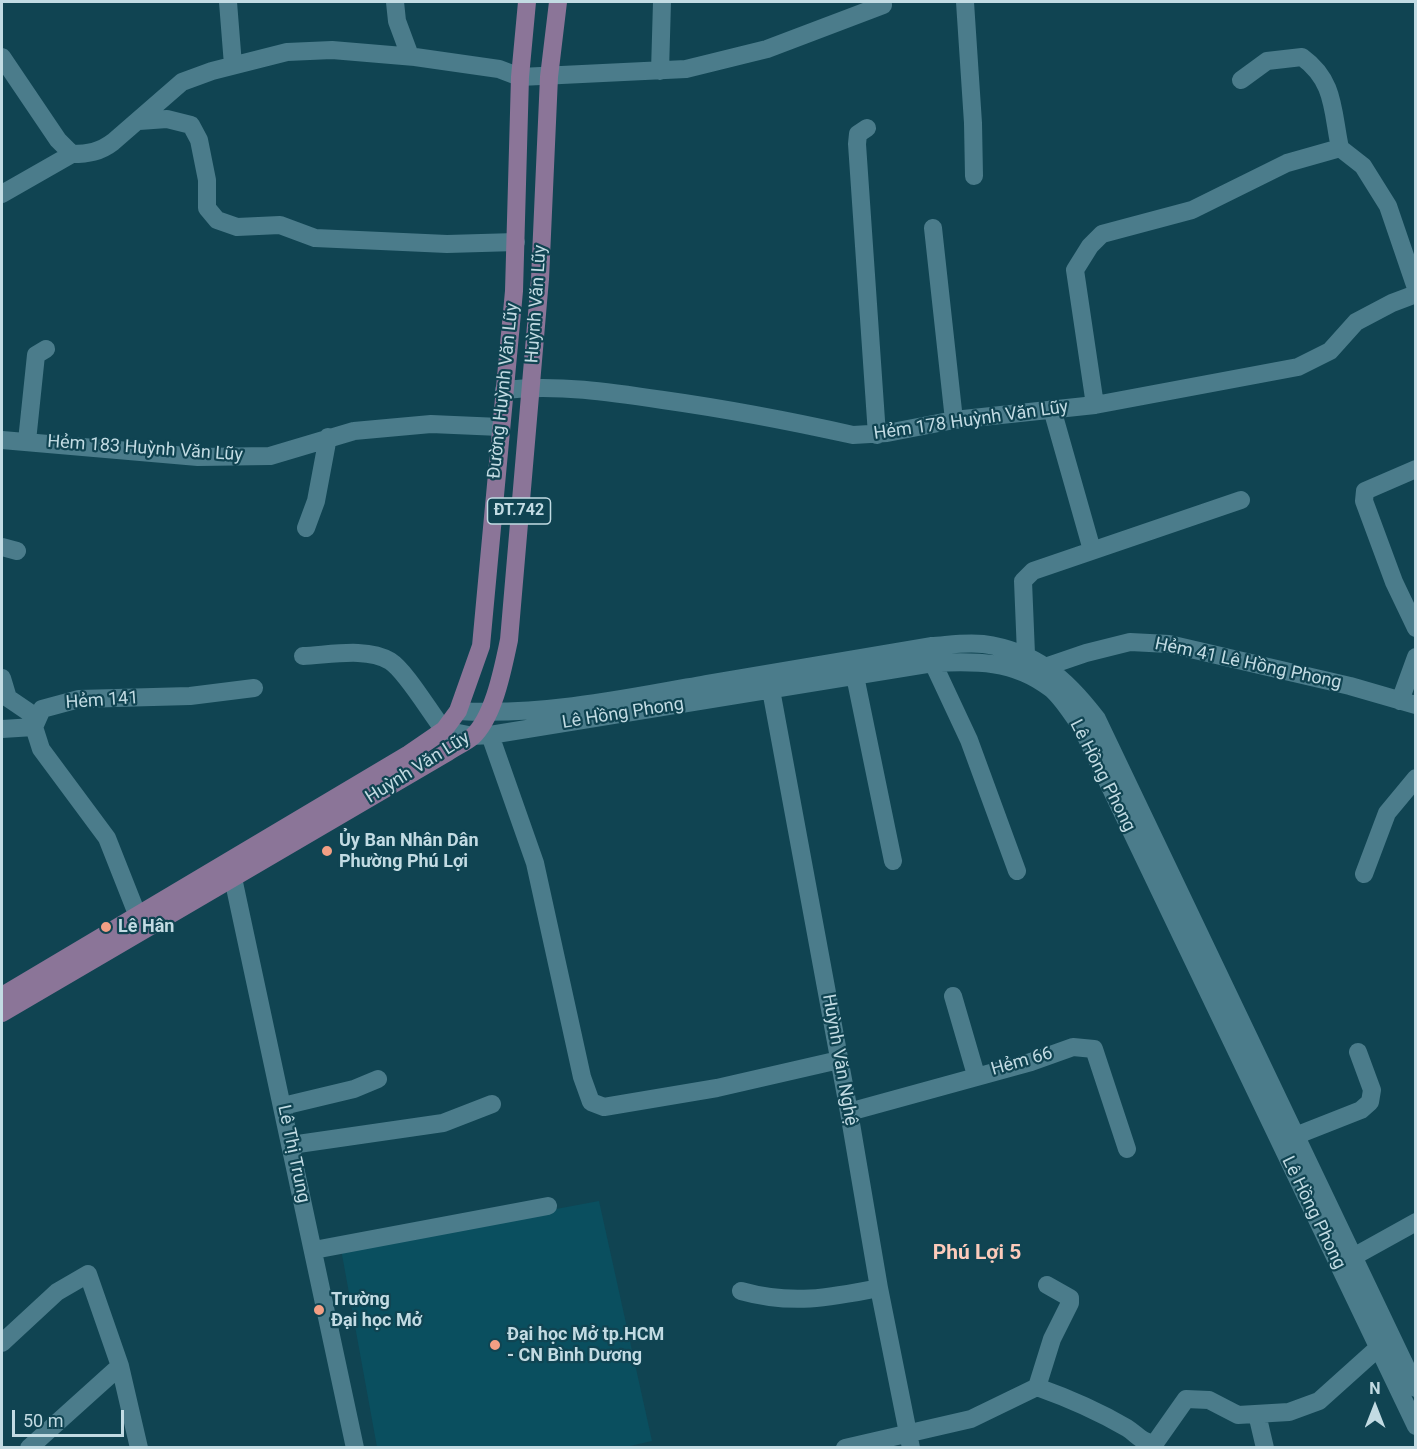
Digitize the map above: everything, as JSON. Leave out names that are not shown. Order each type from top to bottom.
[{"type":"main road","name":"Đường Huỳnh Văn Lũy","points":[[228,871],[444,730],[458,711],[481,646],[516,242],[520,77],[527,2]]},
{"type":"main road","name":"Huỳnh Văn Lũy","points":[[2,996],[137,914],[228,871],[481,736],[500,680],[509,640],[540,279],[549,77],[558,2]]},
{"type":"main road","name":"Huỳnh Văn Lũy","points":[[2,1013],[180,907],[228,871]]},
{"type":"street","points":[[228,2],[234,65]]},
{"type":"street","points":[[395,2],[397,21],[410,56]]},
{"type":"street","points":[[660,71],[662,2]]},
{"type":"street","points":[[964,2],[973,123],[974,176]]},
{"type":"street","points":[[2,194],[72,154],[101,151],[183,82],[234,65],[287,52],[332,50],[410,56],[499,69],[520,77],[686,69],[767,49],[883,5]]},
{"type":"street","points":[[2,57],[58,140],[72,154]]},
{"type":"street","points":[[1241,80],[1267,61],[1302,57],[1317,68],[1327,84],[1340,148],[1364,166],[1388,206],[1416,288]]},
{"type":"street","points":[[139,121],[166,119],[191,125],[201,150],[207,180],[207,208],[217,220],[237,226],[280,225],[315,238],[447,244],[516,242]]},
{"type":"street","points":[[867,128],[858,134],[857,144],[877,435]]},
{"type":"street","points":[[1095,405],[1075,270],[1090,246],[1102,234],[1192,210],[1287,163],[1340,148]]},
{"type":"street","points":[[933,228],[954,420]]},
{"type":"street","name":"Hẻm 178 Huỳnh Văn Lũy","points":[[504,390],[531,387],[603,391],[707,406],[853,435],[877,435],[954,420],[1095,405],[1298,367],[1330,351],[1356,322],[1392,303],[1416,294]]},
{"type":"street","points":[[27,441],[36,355],[46,349]]},
{"type":"street","points":[[1052,409],[1092,550]]},
{"type":"street","name":"Hẻm 183 Huỳnh Văn Lũy","points":[[2,440],[198,457],[270,456],[354,431],[431,424],[500,428]]},
{"type":"street","points":[[306,528],[316,501],[328,437]]},
{"type":"street","points":[[1416,469],[1365,491],[1364,501],[1394,582],[1416,628]]},
{"type":"street","points":[[1026,654],[1023,581],[1025,577],[1092,550],[1241,500]]},
{"type":"street","name":"Hẻm 41 Lê Hồng Phong","points":[[1046,668],[1086,652],[1130,642],[1169,644],[1350,686],[1408,703]]},
{"type":"street","name":"Lê Hồng Phong","points":[[444,730],[481,736],[769,681],[931,646],[982,644],[1026,654],[1073,688],[1097,719],[1416,1388]]},
{"type":"street","points":[[303,656],[357,654],[370,655],[391,662],[444,730]]},
{"type":"street","points":[[1408,703],[1416,657]]},
{"type":"street","name":"Lê Hồng Phong","points":[[458,711],[487,713],[547,709],[769,681],[855,676],[933,663],[980,660],[1019,670],[1051,688],[1082,728],[1416,1426]]},
{"type":"street","points":[[933,663],[969,740],[1017,871]]},
{"type":"street","points":[[855,676],[893,861]]},
{"type":"street","points":[[2,678],[8,698],[35,722],[40,749],[107,838],[137,914]]},
{"type":"street","name":"Huỳnh Văn Nghệ","points":[[769,681],[849,1112],[879,1288],[910,1440]]},
{"type":"street","name":"Hẻm 141","points":[[35,722],[42,709],[79,699],[190,696],[254,688]]},
{"type":"street","points":[[2,729],[35,722]]},
{"type":"street","points":[[481,736],[535,864],[582,1077],[591,1102],[604,1107],[694,1092],[839,1060]]},
{"type":"street","points":[[1364,874],[1387,813],[1416,778]]},
{"type":"street","name":"Lê Thị Trung","points":[[228,871],[283,1106],[355,1448]]},
{"type":"street","points":[[953,996],[976,1075]]},
{"type":"street","name":"Hẻm 66","points":[[849,1112],[976,1075],[1030,1062],[1073,1047],[1094,1049],[1127,1149]]},
{"type":"street","points":[[1295,1136],[1361,1110],[1370,1102],[1372,1090],[1358,1052]]},
{"type":"street","points":[[283,1106],[354,1089],[378,1079]]},
{"type":"street","points":[[291,1145],[443,1123],[492,1104]]},
{"type":"street","points":[[314,1250],[548,1206]]},
{"type":"street","points":[[1353,1257],[1416,1222]]},
{"type":"street","points":[[2,1343],[57,1292],[88,1274],[120,1366],[139,1448]]},
{"type":"street","points":[[1037,1387],[1052,1339],[1070,1303],[1070,1298],[1065,1294],[1047,1285]]},
{"type":"street","points":[[741,1291],[781,1300],[806,1300],[879,1288]]},
{"type":"street","points":[[844,1448],[910,1440],[971,1419],[1037,1387],[1073,1400],[1129,1430],[1146,1443],[1155,1443],[1186,1399],[1209,1400],[1238,1415],[1289,1412],[1319,1401],[1378,1348]]},
{"type":"street","points":[[29,1448],[120,1366]]},
{"type":"street","points":[[1257,1414],[1265,1448]]},
{"type":"shaded area","name":"Đại học Mở tp.HCM - CN Bình Dương","points":[[599,1201],[652,1441],[621,1448],[377,1447],[341,1249]]},
{"type":"place","name":"Ủy Ban Nhân Dân Phường Phú Lợi","points":[[327,851]]},
{"type":"place","name":"Lê Hân","points":[[106,927]]},
{"type":"place","name":"Trường Đại học Mở","points":[[319,1310]]},
{"type":"place","name":"Đại học Mở tp.HCM - CN Bình Dương","points":[[495,1345]]},
{"type":"district","name":"Phú Lợi 5","points":[[977,1254]]}]
